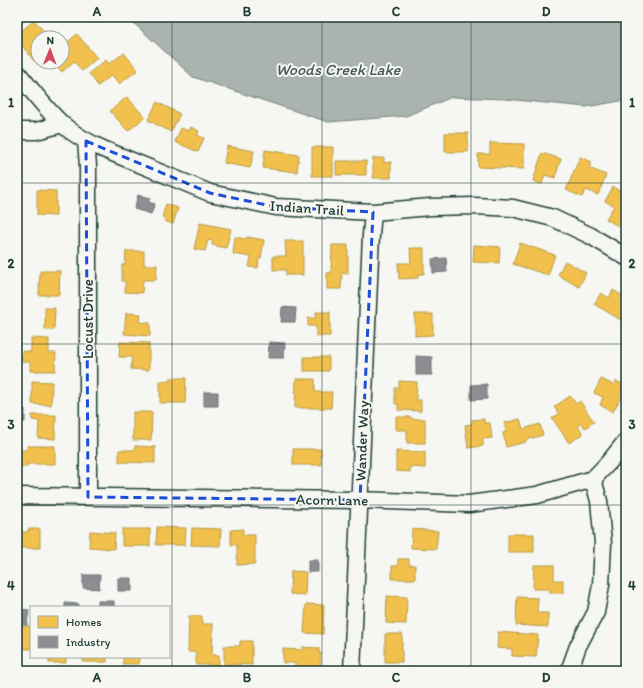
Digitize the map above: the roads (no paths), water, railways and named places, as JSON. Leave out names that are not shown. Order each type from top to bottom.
[{"type":"street","name":"Indian Trail","points":[[17,72],[50,112],[62,124],[86,141],[210,193],[276,207],[373,212],[430,207],[475,206],[513,208],[553,218],[591,236],[626,257]]},
{"type":"street","points":[[17,131],[40,130],[62,124]]},
{"type":"street","name":"Locust Drive","points":[[86,141],[88,166],[88,497]]},
{"type":"street","name":"Wander Way","points":[[352,671],[373,212]]},
{"type":"street","name":"Acorn Lane","points":[[17,496],[360,500],[469,504],[537,496],[593,479],[626,441]]},
{"type":"street","points":[[569,671],[578,646],[596,612],[601,585],[603,543],[599,501],[593,479]]},
{"type":"water","name":"Woods Creek Lake","points":[[127,17],[626,17],[626,100],[586,107],[505,99],[452,97],[406,116],[328,122],[193,77]]}]
